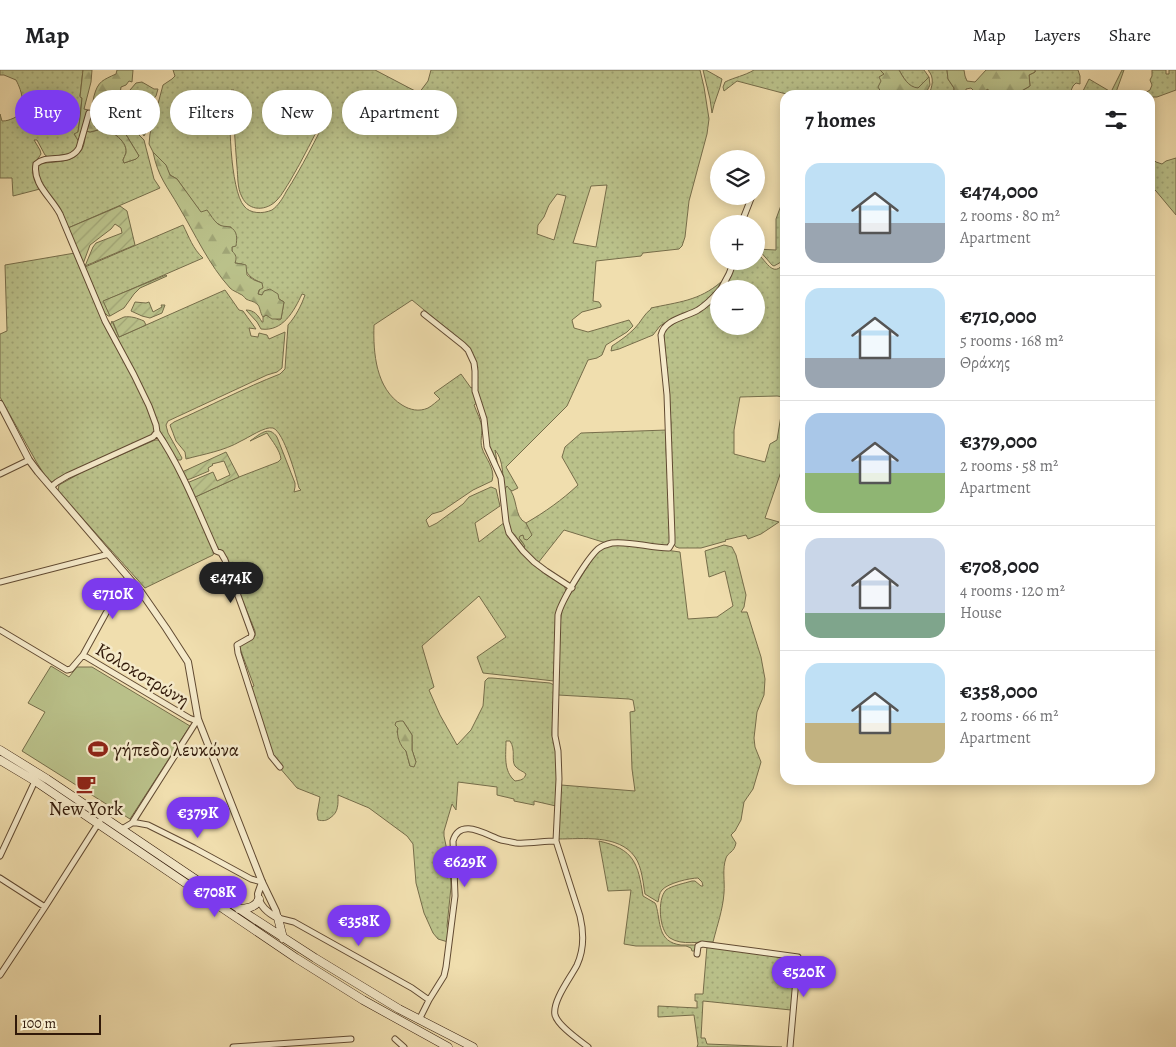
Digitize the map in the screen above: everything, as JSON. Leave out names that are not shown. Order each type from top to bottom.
[{"type":"main road","points":[[0,750],[103,816],[283,938],[419,1020],[473,1047]]},
{"type":"main road","points":[[0,760],[35,781],[303,963],[377,1008],[448,1047]]},
{"type":"main road","points":[[239,909],[254,906],[259,899]]},
{"type":"main road","points":[[278,918],[283,938]]},
{"type":"street","points":[[90,113],[78,151],[73,156],[41,161],[36,164],[39,185],[60,214],[106,321],[149,406],[157,432],[176,463],[216,551],[225,560],[252,634],[251,637],[237,645],[238,653],[271,756],[280,767]]},
{"type":"street","points":[[588,1047],[561,1025],[555,1015],[556,1005],[577,965],[583,941],[580,916],[556,841],[559,779],[558,752],[555,736],[558,615],[561,606],[586,564],[596,551],[607,544],[624,543],[658,548],[671,547],[667,395],[661,336],[667,324],[700,309],[710,300]]},
{"type":"street","points":[[424,314],[463,345],[472,356],[475,367],[475,391],[484,419],[487,446],[501,478],[509,533],[534,562],[572,588]]},
{"type":"street","points":[[0,404],[29,460],[128,576],[149,603],[188,662],[198,719],[278,918]]},
{"type":"street","points":[[51,488],[57,482],[81,469],[153,437],[157,432]]},
{"type":"street","points":[[0,474],[29,460]]},
{"type":"street","points":[[0,582],[109,554]]},
{"type":"street","points":[[83,655],[128,576]]},
{"type":"street","name":"Κολοκοτρώνη","points":[[0,630],[68,670],[83,655],[189,718],[198,719]]},
{"type":"street","points":[[122,829],[132,823],[198,719]]},
{"type":"street","points":[[0,856],[35,781]]},
{"type":"street","points":[[0,974],[103,816]]},
{"type":"street","points":[[132,823],[148,825],[251,880],[262,882]]},
{"type":"street","points":[[419,1020],[444,976],[446,967],[456,884],[453,846],[456,833],[464,829],[471,829],[513,842],[556,841]]},
{"type":"street","points":[[0,878],[45,907]]},
{"type":"street","points":[[262,882],[259,899],[267,912],[278,918],[294,922],[412,988],[429,1000]]},
{"type":"street","points":[[697,954],[698,946],[702,944],[798,957],[790,1047]]},
{"type":"street","points":[[395,1039],[404,1047]]},
{"type":"street","points":[[233,1047],[300,1045],[351,1040]]},
{"type":"green space","points":[[0,70],[83,70],[80,96],[80,90],[20,90],[16,80],[0,75]]},
{"type":"green space","points":[[83,70],[92,70],[84,109],[88,110],[79,142],[75,135],[80,135],[82,98],[80,97]]},
{"type":"green space","points":[[117,70],[133,70],[132,82],[129,81],[121,87],[121,90],[96,90],[104,80],[116,74]]},
{"type":"green space","points":[[173,70],[375,70],[413,90],[342,90],[342,135],[457,135],[457,90],[421,90],[428,81],[431,70],[700,70],[709,119],[707,134],[689,201],[685,237],[682,246],[679,249],[643,253],[641,256],[596,261],[593,301],[599,302],[601,307],[582,312],[572,320],[574,328],[588,332],[629,320],[633,326],[606,345],[602,355],[588,360],[567,406],[506,467],[518,488],[512,491],[507,487],[503,492],[500,459],[495,450],[498,467],[490,453],[477,394],[477,368],[474,357],[464,343],[412,300],[374,325],[374,347],[381,380],[393,398],[402,405],[415,410],[428,408],[440,399],[434,393],[461,374],[471,388],[473,387],[477,403],[474,405],[482,428],[481,445],[493,472],[492,481],[473,490],[442,511],[432,514],[426,520],[429,527],[463,504],[469,497],[491,487],[496,489],[500,506],[475,523],[479,542],[505,522],[523,554],[539,569],[564,585],[566,591],[561,601],[554,681],[483,673],[477,657],[506,637],[479,596],[422,646],[434,687],[429,690],[440,715],[457,745],[471,730],[483,706],[485,681],[488,678],[550,683],[554,685],[552,735],[557,758],[556,806],[534,801],[534,805],[514,801],[514,799],[497,795],[497,787],[458,782],[456,810],[452,804],[444,831],[450,865],[451,887],[447,926],[448,942],[438,939],[433,933],[424,913],[416,883],[413,844],[407,836],[369,808],[338,795],[337,808],[333,816],[327,820],[318,820],[317,814],[320,797],[297,788],[273,760],[250,688],[254,686],[239,646],[255,636],[255,631],[230,570],[193,498],[278,462],[281,459],[279,452],[267,433],[250,441],[261,433],[268,431],[274,433],[277,437],[295,483],[294,492],[301,490],[281,437],[273,428],[261,430],[214,452],[186,459],[185,452],[176,441],[170,425],[280,374],[285,369],[288,325],[298,311],[305,295],[302,294],[282,324],[269,329],[261,329],[246,310],[255,313],[262,322],[263,317],[266,315],[279,320],[281,319],[284,302],[258,294],[262,283],[250,276],[242,264],[235,263],[232,251],[231,227],[223,227],[201,213],[177,179],[170,175],[149,144],[150,135],[160,135],[160,96],[163,85],[175,76]],"holes":[[[170,90],[252,90],[252,135],[235,135],[239,190],[245,202],[258,208],[273,204],[281,196],[314,135],[262,135],[262,90],[332,90],[332,135],[318,135],[283,197],[272,210],[261,213],[247,209],[239,197],[233,168],[230,135],[170,135]],[[607,185],[596,247],[573,243],[591,186]],[[557,194],[566,196],[554,240],[537,234],[538,225]],[[403,721],[412,735],[412,750],[416,762],[410,766],[406,751],[397,732]],[[506,741],[510,741],[512,744],[515,766],[526,774],[522,779],[515,781],[507,768]]]},
{"type":"green space","points":[[703,70],[722,79],[712,113],[710,99]]},
{"type":"green space","points":[[754,70],[880,70],[884,74],[888,90],[780,90],[780,92],[737,81],[724,91],[725,82]]},
{"type":"green space","points":[[880,70],[899,70],[909,84],[918,88],[929,77],[930,85],[928,90],[880,90],[878,87],[881,81],[879,77],[884,74]]},
{"type":"green space","points":[[899,70],[924,70],[929,77],[918,89],[914,88],[904,79]]},
{"type":"green space","points":[[928,70],[947,70],[948,79],[954,90],[930,90],[932,79]]},
{"type":"green space","points":[[947,70],[964,70],[967,81],[975,82],[986,70],[1035,70],[1035,72],[1029,75],[1030,86],[1023,90],[973,90],[971,88],[954,90],[948,79]]},
{"type":"green space","points":[[1035,70],[1078,70],[1080,84],[1076,83],[1071,90],[1023,90],[1030,86],[1029,75],[1035,72]]},
{"type":"green space","points":[[1122,70],[1124,70],[1117,90],[1112,90]]},
{"type":"green space","points":[[1152,70],[1166,70],[1166,74],[1169,74],[1169,70],[1176,70],[1176,90],[1155,97],[1155,90],[1150,90]]},
{"type":"green space","points":[[1089,79],[1108,90],[1084,90]]},
{"type":"green space","points":[[142,82],[158,90],[130,90],[136,83]]},
{"type":"green space","points":[[80,96],[82,98],[80,115]]},
{"type":"green space","points":[[0,114],[2,121],[14,118],[15,135],[78,135],[79,142],[76,150],[69,154],[48,157],[37,140],[34,140],[41,154],[35,163],[40,189],[13,196],[12,178],[0,178]]},
{"type":"green space","points":[[90,116],[90,132],[86,131]]},
{"type":"green space","points":[[86,131],[90,132],[90,135],[115,135],[124,143],[126,148],[124,163],[139,156],[126,135],[139,135],[144,140],[154,179],[160,188],[68,228],[43,188],[38,171],[39,164],[64,161],[80,152],[85,141]]},
{"type":"green space","points":[[116,135],[126,135],[139,156],[136,159],[124,163],[126,148]]},
{"type":"green space","points":[[153,152],[166,165],[170,175],[177,179],[201,212],[207,210],[218,224],[230,227],[234,231],[236,246],[232,247],[232,251],[236,256],[235,263],[246,265],[247,275],[262,283],[263,288],[259,290],[258,294],[262,295],[264,291],[270,289],[278,294],[279,299],[284,302],[281,319],[272,319],[266,315],[263,317],[257,304],[231,289],[222,279],[163,181]]},
{"type":"green space","points":[[1176,158],[1176,215],[1156,191],[1155,161],[1162,164]]},
{"type":"green space","points":[[120,206],[127,211],[135,245],[85,266],[96,243],[122,233],[121,228],[115,224],[90,245],[83,264],[68,228]]},
{"type":"green space","points":[[780,208],[780,263],[774,266],[765,257],[765,249],[776,250],[776,219]]},
{"type":"green space","points":[[183,225],[194,247],[203,258],[104,301],[110,316],[108,316],[104,312],[85,267]]},
{"type":"green space","points":[[75,253],[142,395],[156,430],[153,435],[54,483],[48,480],[37,463],[0,397],[0,334],[7,331],[5,265]]},
{"type":"green space","points":[[765,262],[773,269],[780,268],[780,396],[740,397],[734,430],[734,454],[765,462],[770,444],[777,440],[780,422],[780,474],[765,518],[779,522],[761,534],[748,539],[746,535],[701,548],[679,548],[674,544],[670,448],[671,424],[664,335],[665,330],[710,299],[710,335],[765,335],[765,280],[728,280],[733,270],[765,270]]},
{"type":"green space","points":[[166,275],[140,288],[124,308],[110,316],[103,301]]},
{"type":"green space","points":[[225,290],[256,329],[249,328],[251,336],[258,337],[259,333],[267,335],[269,339],[285,332],[282,368],[277,372],[168,421],[166,425],[168,433],[182,458],[181,460],[176,460],[164,437],[159,433],[110,326],[112,321],[119,337]]},
{"type":"green space","points":[[710,290],[710,298],[701,307],[668,321],[660,326],[653,335],[611,351],[612,346],[635,328],[651,308],[679,302]]},
{"type":"green space","points":[[135,302],[149,302],[153,312],[162,307],[161,305],[165,305],[162,313],[150,318],[131,311]]},
{"type":"green space","points":[[124,317],[139,319],[144,321],[146,325],[119,337],[113,322]]},
{"type":"green space","points":[[667,430],[666,449],[671,538],[669,545],[606,543],[564,530],[538,563],[523,549],[523,543],[519,538],[520,535],[524,537],[526,523],[553,506],[578,485],[562,457],[565,447],[581,433]]},
{"type":"green space","points":[[155,440],[159,440],[176,466],[215,550],[213,555],[145,588],[58,491],[59,485],[84,471]]},
{"type":"green space","points":[[226,452],[239,477],[193,498],[187,483],[213,472],[217,481],[230,475],[224,461],[212,464],[208,468],[209,471],[190,479],[185,480],[182,472]]},
{"type":"green space","points":[[507,486],[513,496],[519,516],[526,523],[532,535],[527,540],[524,539],[523,535],[520,536],[519,538],[525,546],[523,549],[509,530],[503,492]]},
{"type":"green space","points":[[622,544],[680,552],[688,619],[717,617],[733,606],[725,571],[709,577],[705,551],[724,545],[732,547],[736,555],[746,595],[741,612],[747,612],[761,657],[765,679],[764,695],[757,712],[754,738],[755,747],[761,762],[753,789],[744,802],[741,820],[731,835],[736,843],[725,862],[723,899],[713,942],[680,942],[670,938],[663,929],[660,907],[663,894],[666,890],[692,881],[703,886],[698,878],[679,881],[665,887],[660,893],[658,902],[645,894],[642,875],[635,857],[620,844],[600,839],[558,839],[561,785],[635,791],[632,769],[630,712],[635,711],[633,700],[558,695],[562,609],[599,550],[610,545]]},
{"type":"green space","points":[[51,666],[69,677],[77,667],[92,667],[190,726],[130,819],[22,751],[45,712],[28,703]]},
{"type":"green space","points":[[403,721],[412,735],[412,750],[416,762],[414,767],[410,766],[406,751],[399,740],[398,728],[395,725],[396,722]]},
{"type":"green space","points":[[599,841],[620,848],[632,859],[639,875],[643,896],[656,905],[664,936],[673,943],[697,945],[696,951],[692,951],[691,948],[686,946],[636,946],[624,944],[631,890],[608,891]]},
{"type":"green space","points":[[707,946],[794,958],[791,1010],[703,1001],[701,1038],[705,1038],[707,1044],[782,1047],[697,1047],[694,1015],[658,1017],[658,1006],[697,1008],[695,994],[703,994]]},
{"type":"place","name":"γήπεδο λευκώνα","points":[[98,749]]},
{"type":"place","name":"New York","points":[[86,784]]}]
